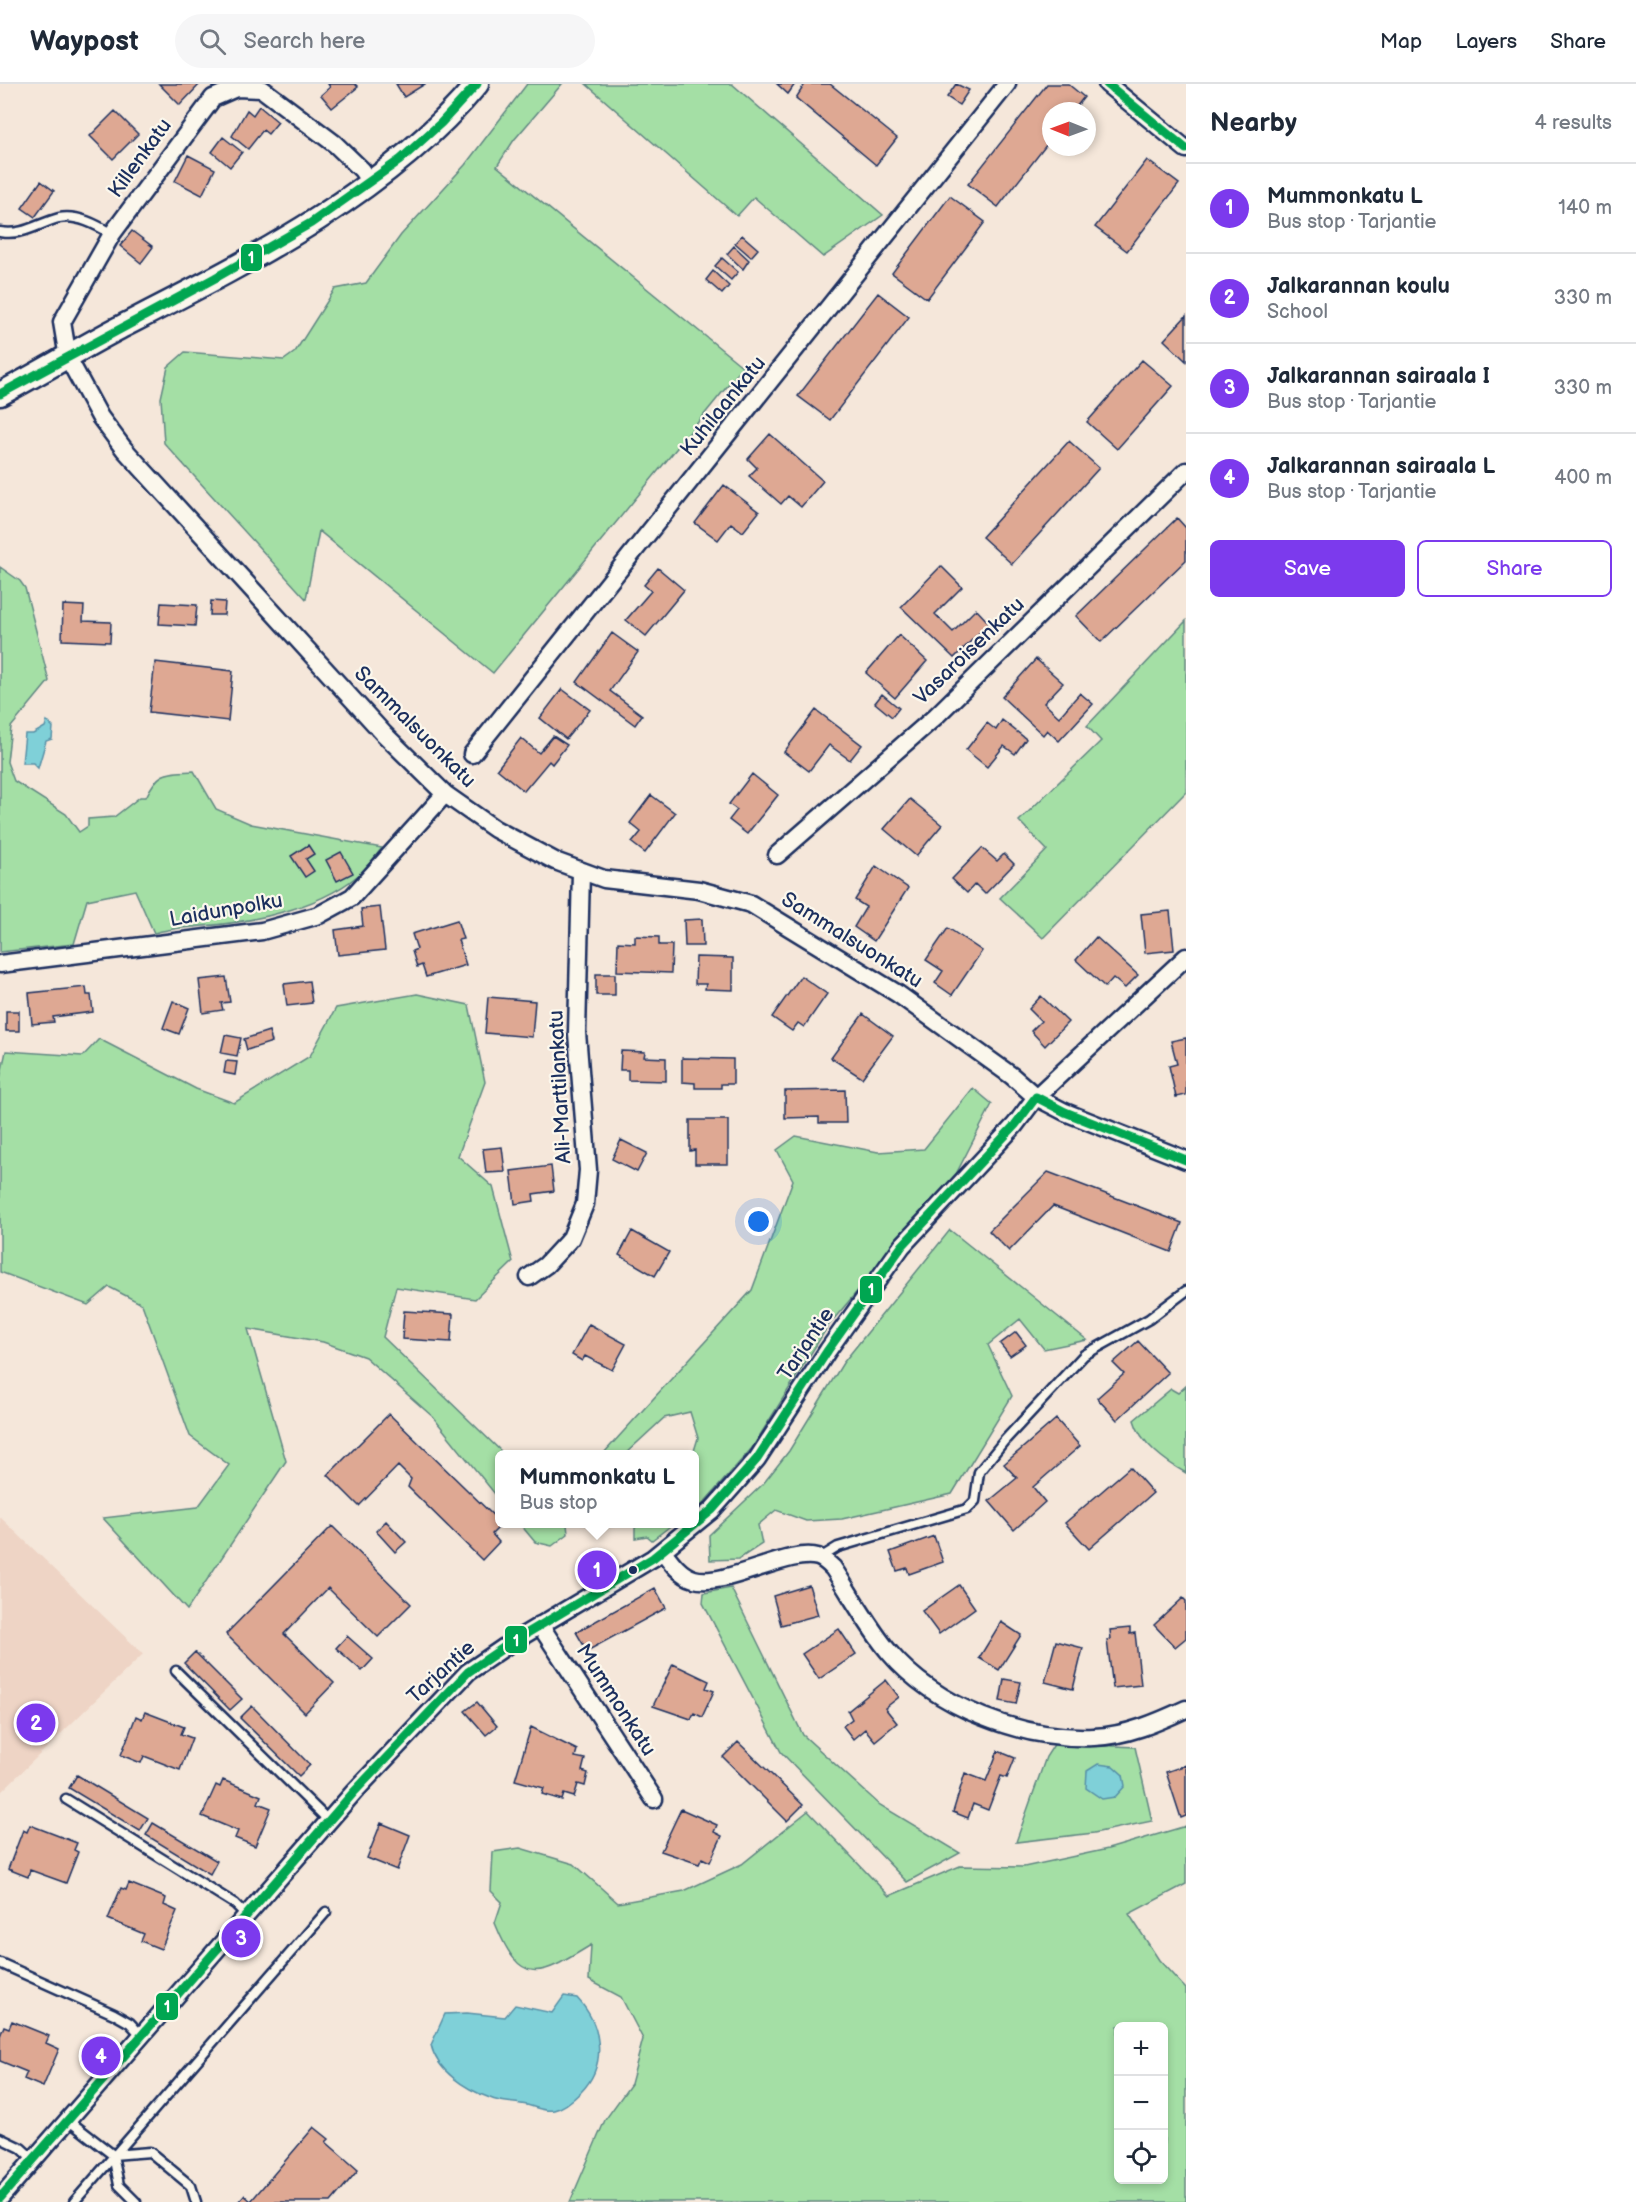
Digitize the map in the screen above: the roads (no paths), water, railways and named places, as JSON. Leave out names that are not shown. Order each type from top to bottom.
[{"type":"main road","points":[[0,394],[297,233],[370,182],[422,139],[477,84]]},
{"type":"street","name":"Kuhilaankatu","points":[[472,754],[1007,84]]},
{"type":"street","points":[[1107,84],[1186,149]]},
{"type":"street","name":"Killenkatu","points":[[68,358],[62,322],[112,234],[213,98],[236,88],[262,88],[335,144],[362,170],[370,182]]},
{"type":"street","name":"Sammalsuonkatu","points":[[68,358],[100,417],[124,449],[384,734],[445,794],[524,846],[581,872],[604,879],[699,890],[752,904],[898,994],[1012,1076],[1036,1097],[1065,1112],[1186,1160]]},
{"type":"street","name":"Vasaroisenkatu","points":[[777,855],[935,717],[1186,471]]},
{"type":"street","name":"Laidunpolku","points":[[0,964],[262,931],[319,915],[352,897],[445,794]]},
{"type":"street","name":"Ali-Marttilankatu","points":[[529,1277],[546,1265],[571,1238],[585,1204],[588,1170],[577,1033],[581,872]]},
{"type":"street","name":"Tarjantie","points":[[699,1521],[712,1510],[757,1459],[828,1350],[902,1246],[1015,1125],[1036,1097],[1186,957]]},
{"type":"street","name":"Tarjantie","points":[[0,2198],[329,1821],[468,1672],[540,1625],[663,1551],[690,1528]]},
{"type":"street","points":[[663,1551],[684,1574],[696,1579],[730,1575],[800,1557],[820,1558],[833,1568],[888,1652],[926,1685],[978,1715],[1035,1734],[1096,1737],[1150,1725],[1186,1709]]},
{"type":"street","name":"Mummonkatu","points":[[540,1625],[654,1799]]},
{"type":"lane","points":[[0,232],[14,234],[60,218],[92,223],[112,234]]},
{"type":"lane","points":[[820,1558],[838,1547],[967,1509],[975,1501],[979,1472],[1084,1354],[1149,1319],[1186,1291]]},
{"type":"lane","points":[[176,1671],[329,1821]]},
{"type":"lane","points":[[66,1799],[235,1904],[246,1915]]},
{"type":"lane","points":[[74,2202],[326,1912]]},
{"type":"lane","points":[[0,1964],[114,2014],[130,2023],[141,2035]]},
{"type":"lane","points":[[68,2120],[113,2155],[119,2185],[136,2202]]},
{"type":"lane","points":[[0,2138],[21,2148],[33,2159]]},
{"type":"lane","points":[[113,2155],[150,2152],[191,2186],[196,2202]]},
{"type":"water","points":[[47,721],[53,727],[52,739],[46,741],[38,768],[33,763],[22,763],[25,734],[33,734],[45,727]]},
{"type":"water","points":[[1098,1764],[1113,1766],[1123,1775],[1125,1786],[1115,1797],[1102,1799],[1086,1788],[1087,1771]]},
{"type":"water","points":[[564,1996],[577,1998],[585,2009],[592,2020],[599,2045],[595,2069],[590,2081],[581,2092],[557,2109],[544,2110],[499,2101],[481,2094],[453,2078],[434,2054],[431,2045],[445,2014],[467,2013],[505,2017],[515,2005],[552,2013]]},
{"type":"place","name":"Mummonkatu L","points":[[597,1570]]},
{"type":"place","name":"Jalkarannan koulu","points":[[36,1723]]},
{"type":"place","name":"Jalkarannan sairaala I","points":[[241,1938]]},
{"type":"place","name":"Jalkarannan sairaala L","points":[[101,2056]]}]
